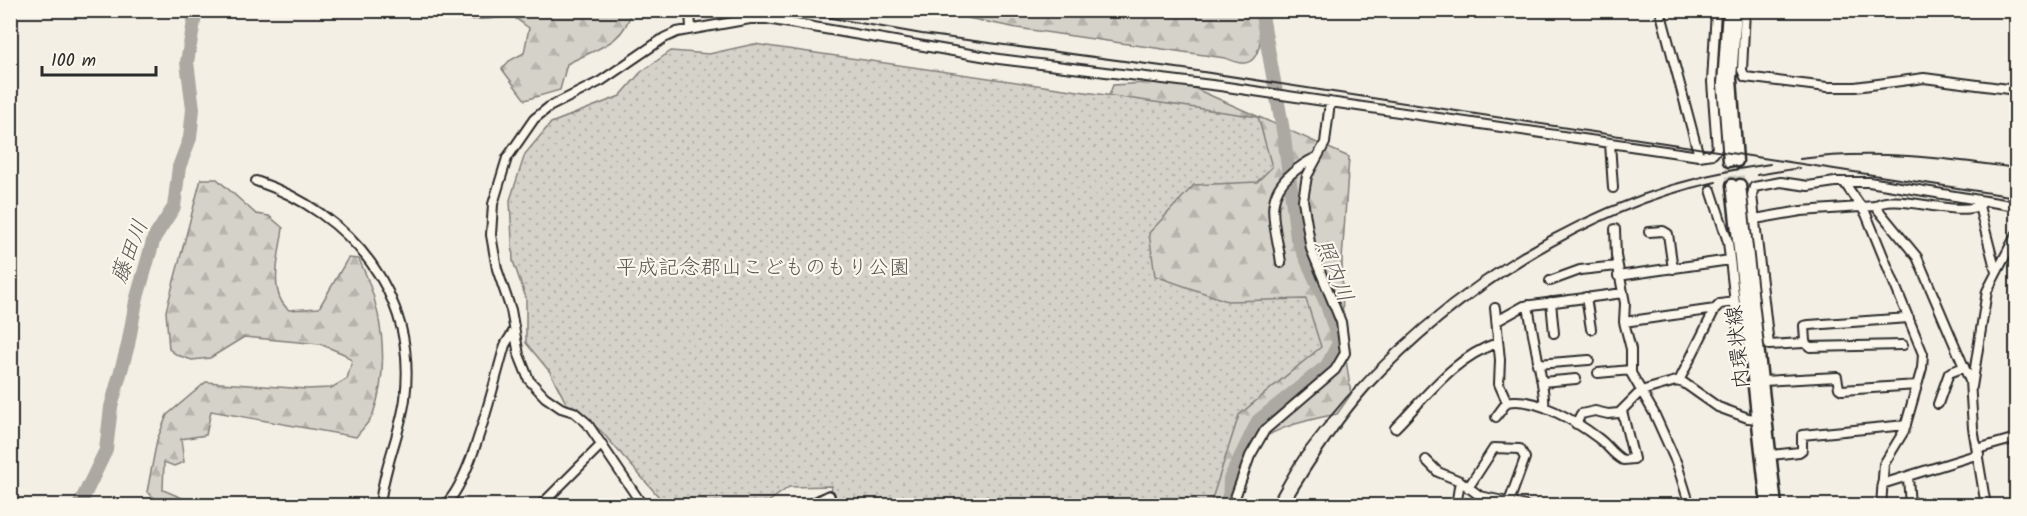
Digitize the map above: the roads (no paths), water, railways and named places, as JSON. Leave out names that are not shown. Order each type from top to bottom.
[{"type":"main road","points":[[1728,10],[1723,84],[1733,161],[1731,79],[1736,10]]},
{"type":"main road","name":"内環状線","points":[[1736,185],[1759,340],[1776,506]]},
{"type":"main road","name":"内環状線","points":[[1759,340],[1759,419],[1767,506]]},
{"type":"street","points":[[690,10],[691,29]]},
{"type":"street","points":[[1660,10],[1699,156]]},
{"type":"street","points":[[643,506],[587,423],[574,412],[561,408],[535,388],[519,356],[511,310],[497,269],[491,235],[493,204],[499,181],[518,139],[534,119],[549,107],[601,81],[664,38],[691,29],[767,19],[999,59],[1330,102],[1699,156],[1713,154],[1717,149],[1712,82],[1716,10]]},
{"type":"street","points":[[1745,10],[1742,70],[1745,77],[1827,87],[1856,87],[1924,78],[2016,90]]},
{"type":"street","points":[[1232,506],[1250,456],[1265,430],[1335,370],[1345,352],[1341,322],[1311,249],[1303,200],[1305,183],[1325,143],[1330,102]]},
{"type":"street","points":[[1610,143],[1613,188]]},
{"type":"street","points":[[1281,263],[1273,214],[1275,192],[1280,183],[1316,158]]},
{"type":"street","points":[[256,181],[298,198],[339,225],[359,245],[394,304],[406,348],[405,397],[380,506]]},
{"type":"street","points":[[1759,340],[1753,190],[1760,184],[1781,182],[1808,186],[1869,182],[1982,204],[2016,206]]},
{"type":"street","points":[[1844,182],[1863,207],[1923,354],[1906,425],[1884,464],[1881,506]]},
{"type":"street","points":[[1711,190],[1728,243],[1738,338],[1759,340],[1769,345],[1804,342],[1810,347],[1903,345]]},
{"type":"street","points":[[1755,219],[1802,211],[1875,206],[1878,203],[1896,201],[1938,209],[1982,204]]},
{"type":"street","points":[[1982,204],[1995,272]]},
{"type":"street","points":[[1875,206],[1917,257],[1964,367],[1971,388],[1986,506]]},
{"type":"street","points":[[1615,229],[1624,322],[1631,349],[1631,370],[1677,464],[1690,506]]},
{"type":"street","points":[[1649,232],[1663,231],[1668,234],[1673,269]]},
{"type":"street","points":[[1971,388],[1975,381],[1986,297],[1995,272],[2016,235]]},
{"type":"street","points":[[1618,276],[1730,260]]},
{"type":"street","points":[[1550,281],[1581,270],[1617,266]]},
{"type":"street","points":[[1497,321],[1528,305],[1623,293]]},
{"type":"street","points":[[1586,297],[1591,329]]},
{"type":"street","points":[[1551,302],[1554,333]]},
{"type":"street","points":[[1679,381],[1715,309],[1720,304],[1734,302]]},
{"type":"street","points":[[1528,305],[1545,399],[1544,408]]},
{"type":"street","points":[[1495,309],[1499,384],[1508,402]]},
{"type":"street","points":[[1624,322],[1715,309]]},
{"type":"street","points":[[1804,342],[1804,326],[1909,318]]},
{"type":"street","points":[[442,506],[453,494],[480,438],[505,345],[513,332]]},
{"type":"street","points":[[1395,428],[1444,375],[1480,349],[1497,343]]},
{"type":"street","points":[[1537,364],[1589,360]]},
{"type":"street","points":[[1938,404],[1949,373],[1964,367]]},
{"type":"street","points":[[1598,373],[1631,370]]},
{"type":"street","points":[[1762,381],[1837,377],[1839,388],[1842,390],[1917,385]]},
{"type":"street","points":[[1542,382],[1576,379]]},
{"type":"street","points":[[1576,424],[1584,412],[1595,411],[1610,414],[1622,411],[1641,391],[1669,381],[1679,381],[1718,407],[1748,418],[1759,419]]},
{"type":"street","points":[[1496,417],[1508,402],[1527,401],[1576,424],[1601,440],[1615,456],[1623,460],[1634,459],[1622,411]]},
{"type":"street","points":[[1771,455],[1799,452],[1802,450],[1802,435],[1906,425]]},
{"type":"street","points":[[1881,484],[1908,477],[2016,438]]},
{"type":"street","points":[[540,506],[602,444]]},
{"type":"street","points":[[1468,488],[1494,448],[1520,450],[1524,459],[1509,502]]},
{"type":"street","points":[[1426,460],[1438,472],[1460,481],[1480,496],[1526,506]]},
{"type":"street","points":[[1908,477],[1910,506]]},
{"type":"street","points":[[1456,506],[1460,481]]},
{"type":"street","points":[[809,506],[829,496],[834,506]]},
{"type":"waterway","name":"藤田川","points":[[79,506],[106,450],[111,407],[128,345],[136,301],[154,238],[174,207],[179,167],[190,138],[193,109],[187,62],[196,10]]},
{"type":"waterway","name":"照内川","points":[[1229,506],[1230,479],[1258,421],[1327,366],[1339,343],[1327,305],[1297,238],[1284,136],[1261,10]]},
{"type":"tunnel","points":[[1729,161],[1732,185]]},
{"type":"tunnel","points":[[1737,161],[1740,185]]},
{"type":"railway","points":[[786,10],[922,34],[1184,69],[2016,197]]},
{"type":"railway","points":[[1800,159],[1854,155],[1908,156],[2016,168]]},
{"type":"railway","points":[[1270,506],[1300,455],[1345,400],[1394,348],[1448,302],[1506,262],[1568,227],[1632,198],[1700,177],[1770,164]]},
{"type":"railway","points":[[1757,175],[1799,168]]},
{"type":"railway","points":[[1288,506],[1326,446],[1369,390],[1442,321],[1528,261],[1573,235],[1620,213],[1668,195],[1716,182]]},
{"type":"park label","name":"平成記念郡山こどものもり公園","points":[[763,268]]}]
